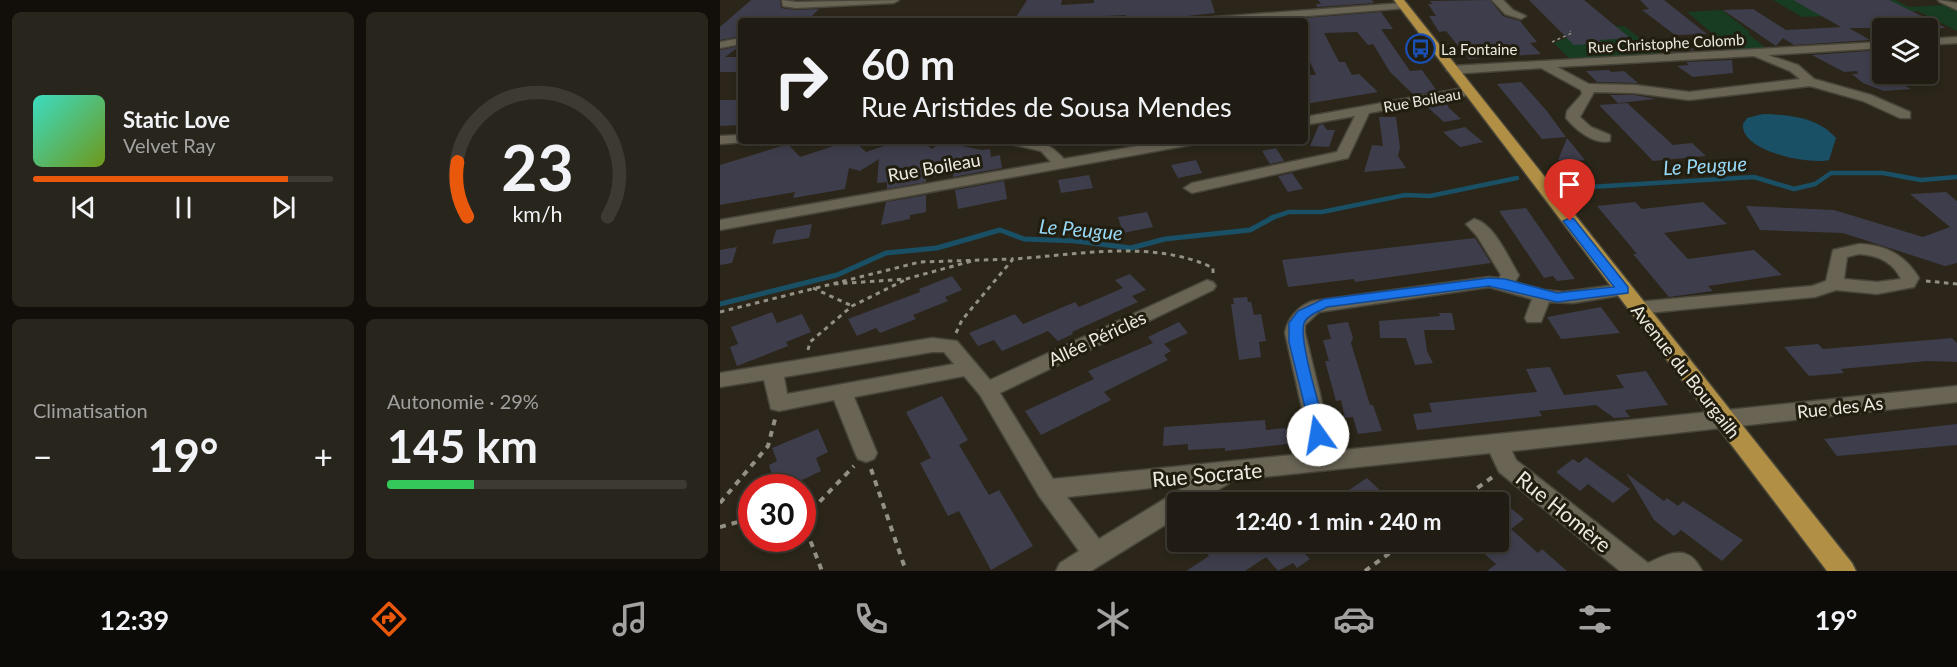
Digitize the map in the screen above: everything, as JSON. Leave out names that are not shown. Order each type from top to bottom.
[{"type":"main road","name":"Avenue du Bourgailh","points":[[1401,3],[1843,571]]},
{"type":"street","points":[[787,0],[787,4],[796,5],[894,0]]},
{"type":"street","points":[[1497,0],[1509,12],[1521,16]]},
{"type":"street","points":[[1943,0],[1957,7]]},
{"type":"street","points":[[1236,18],[1401,3]]},
{"type":"street","points":[[1938,41],[1957,40]]},
{"type":"street","points":[[720,45],[738,42]]},
{"type":"street","name":"Rue Christophe Colomb","points":[[1561,68],[1753,52],[1769,54],[1872,46]]},
{"type":"street","points":[[1769,54],[1794,68],[1810,82]]},
{"type":"street","points":[[1452,70],[1544,65],[1561,68],[1587,88],[1703,96],[1810,82],[1867,98],[1905,115]]},
{"type":"street","points":[[1587,88],[1588,95],[1574,111],[1574,118],[1586,130],[1605,138]]},
{"type":"street","name":"Rue Boileau","points":[[1308,120],[1469,92]]},
{"type":"street","points":[[1192,188],[1343,155],[1364,110]]},
{"type":"street","points":[[720,140],[738,139]]},
{"type":"street","name":"Rue Boileau","points":[[720,225],[1173,144]]},
{"type":"street","points":[[1045,145],[1061,164]]},
{"type":"street","points":[[1474,224],[1484,233],[1510,275],[1505,283]]},
{"type":"street","points":[[1637,308],[1815,291],[1834,284],[1861,288],[1886,288],[1908,283],[1910,278],[1905,267],[1897,261],[1870,249],[1859,248],[1839,254],[1834,284]]},
{"type":"street","points":[[1325,462],[1296,342],[1296,323],[1303,314],[1324,303],[1489,282],[1505,283],[1542,296],[1557,297],[1623,290]]},
{"type":"street","name":"Allée Périclès","points":[[987,390],[1207,286]]},
{"type":"street","points":[[1534,318],[1542,296]]},
{"type":"street","points":[[720,380],[932,345],[950,346],[987,390],[1047,489],[1096,555]]},
{"type":"street","points":[[772,371],[779,403],[969,368]]},
{"type":"street","points":[[841,392],[866,453]]},
{"type":"street","name":"Rue des As","points":[[1724,420],[1957,394]]},
{"type":"street","name":"Rue Socrate","points":[[1047,489],[1325,462],[1502,455],[1724,420]]},
{"type":"street","name":"Rue Homère","points":[[1502,455],[1639,571]]},
{"type":"street","points":[[1197,492],[1229,472]]},
{"type":"street","points":[[1069,571],[1167,511]]},
{"type":"street","points":[[1658,571],[1683,563],[1689,571]]},
{"type":"path","points":[[1552,42],[1572,33],[1570,31]]},
{"type":"path","points":[[720,312],[920,262],[1157,254],[1187,256],[1204,261],[1213,268],[1214,276],[1207,286]]},
{"type":"path","points":[[950,346],[963,320],[1014,259]]},
{"type":"path","points":[[824,285],[906,279],[976,260]]},
{"type":"path","points":[[1910,278],[1957,284]]},
{"type":"path","points":[[805,367],[810,342],[852,306],[906,279]]},
{"type":"path","points":[[813,288],[852,306]]},
{"type":"path","points":[[720,503],[768,446],[779,403]]},
{"type":"path","points":[[816,505],[866,453],[906,571]]},
{"type":"path","points":[[1467,492],[1502,455]]},
{"type":"path","points":[[720,527],[738,522]]},
{"type":"path","points":[[815,552],[822,571]]},
{"type":"path","points":[[1365,571],[1391,552]]},
{"type":"green space","points":[[1773,0],[1825,0],[1852,15],[1802,17]]},
{"type":"green space","points":[[1861,0],[1895,0],[1909,7],[1943,5],[1957,11],[1957,31],[1938,21],[1938,18],[1932,18],[1918,11],[1886,13]]},
{"type":"green space","points":[[1722,10],[1766,48],[1733,51],[1687,12]]},
{"type":"green space","points":[[1624,26],[1662,55],[1572,61],[1554,43],[1590,28]]},
{"type":"water","points":[[1763,114],[1802,118],[1829,131],[1836,138],[1829,160],[1792,158],[1763,149],[1752,142],[1745,134],[1743,124],[1747,118]]},
{"type":"building","points":[[751,0],[780,0],[781,8],[796,10],[819,9],[810,18],[738,18],[738,37],[720,40],[720,27]]},
{"type":"building","points":[[1027,0],[1062,0],[1061,5],[1094,3],[1094,0],[1211,0],[1215,13],[1169,18],[1126,18],[1126,15],[1015,18]]},
{"type":"building","points":[[1318,0],[1372,0],[1374,3],[1317,7],[1316,4],[1321,4]]},
{"type":"building","points":[[1490,0],[1503,16],[1520,21],[1537,42],[1530,43],[1541,54],[1469,59],[1446,31],[1439,32],[1429,16],[1436,16],[1428,4],[1432,4],[1430,1]]},
{"type":"building","points":[[1529,0],[1584,0],[1630,38],[1599,40],[1603,43],[1574,45]]},
{"type":"building","points":[[1640,0],[1664,0],[1707,34],[1675,35],[1642,10],[1649,9]]},
{"type":"building","points":[[1793,0],[1889,0],[1926,18],[1872,18],[1872,28],[1849,28],[1870,40],[1794,45],[1783,38],[1776,46],[1723,10],[1753,9],[1786,30],[1841,27]]},
{"type":"building","points":[[1381,12],[1393,29],[1381,29],[1410,71],[1422,70],[1437,91],[1414,95],[1390,72],[1373,44],[1368,45],[1357,32],[1324,33],[1339,62],[1345,62],[1352,75],[1359,74],[1378,92],[1308,104],[1308,75],[1316,75],[1308,58],[1308,18],[1305,18]]},
{"type":"building","points":[[1677,38],[1695,50],[1671,52],[1655,40]]},
{"type":"building","points":[[738,46],[725,57],[738,57],[738,72],[720,72],[720,50]]},
{"type":"building","points":[[1872,51],[1872,84],[1901,84],[1911,89],[1884,91],[1863,83],[1852,74],[1858,74],[1857,71],[1844,72],[1812,55]]},
{"type":"building","points":[[1732,60],[1733,73],[1693,77],[1677,66],[1689,65],[1686,62]]},
{"type":"building","points":[[1609,70],[1611,72],[1624,71],[1638,83],[1597,82],[1586,71]]},
{"type":"building","points":[[1521,82],[1566,137],[1542,139],[1497,84]]},
{"type":"building","points":[[1610,95],[1635,95],[1656,99],[1618,103]]},
{"type":"building","points":[[720,100],[738,100],[738,125],[720,126]]},
{"type":"building","points":[[1445,101],[1461,119],[1444,122],[1425,105]]},
{"type":"building","points":[[1627,103],[1673,145],[1692,143],[1706,156],[1653,161],[1599,105]]},
{"type":"building","points":[[1379,117],[1396,117],[1400,147],[1398,156],[1406,168],[1364,172],[1372,145],[1383,146]]},
{"type":"building","points":[[1323,124],[1327,130],[1335,130],[1329,147],[1310,146],[1319,125]]},
{"type":"building","points":[[1465,127],[1483,142],[1460,147],[1443,132]]},
{"type":"building","points":[[1567,138],[1585,160],[1569,162],[1558,160]]},
{"type":"building","points":[[788,144],[800,157],[840,144],[857,144],[866,152],[890,144],[926,144],[932,149],[939,144],[952,144],[982,150],[990,149],[991,157],[1000,155],[1002,168],[953,177],[953,173],[926,178],[926,182],[887,189],[887,182],[877,183],[879,159],[860,171],[849,168],[845,189],[793,198],[795,192],[720,205],[720,165]]},
{"type":"building","points":[[1276,148],[1284,161],[1270,164],[1262,151]]},
{"type":"building","points":[[1196,160],[1202,173],[1178,178],[1171,165]]},
{"type":"building","points":[[1292,173],[1303,189],[1288,192],[1278,176]]},
{"type":"building","points":[[1089,175],[1093,188],[1061,193],[1058,180]]},
{"type":"building","points":[[1004,181],[1007,199],[958,209],[955,190]]},
{"type":"building","points":[[1946,192],[1957,201],[1957,263],[1945,266],[1843,233],[1760,230],[1746,206],[1834,210],[1923,237],[1950,227],[1910,194]]},
{"type":"building","points":[[926,195],[926,212],[910,215],[910,219],[881,225],[886,202]]},
{"type":"building","points":[[1635,202],[1642,209],[1703,202],[1727,224],[1664,233],[1688,259],[1754,250],[1782,275],[1708,286],[1713,291],[1669,297],[1597,206]]},
{"type":"building","points":[[1526,208],[1575,279],[1557,281],[1553,276],[1544,278],[1499,211]]},
{"type":"building","points":[[1147,212],[1153,227],[1123,233],[1118,217]]},
{"type":"building","points":[[812,224],[809,238],[772,244],[776,230]]},
{"type":"building","points":[[1475,238],[1491,263],[1355,282],[1354,279],[1288,287],[1282,260]]},
{"type":"building","points":[[737,247],[732,263],[720,265],[720,250]]},
{"type":"building","points":[[1130,274],[1146,290],[1132,296],[1138,302],[1072,332],[1073,334],[1058,341],[1048,331],[1002,351],[994,340],[978,346],[969,333],[1015,314],[1023,324],[1075,302],[1079,307],[1123,288],[1115,280]]},
{"type":"building","points":[[952,276],[962,290],[945,297],[948,301],[913,315],[916,319],[880,333],[876,328],[857,336],[848,319],[920,292],[919,289]]},
{"type":"building","points":[[1247,297],[1248,302],[1251,302],[1254,315],[1261,314],[1266,341],[1259,342],[1261,357],[1239,360],[1231,304],[1234,304],[1233,298]]},
{"type":"building","points":[[1601,307],[1620,333],[1561,339],[1547,317]]},
{"type":"building","points":[[772,312],[777,323],[802,314],[811,332],[786,342],[788,346],[737,366],[730,347],[738,344],[731,327]]},
{"type":"building","points":[[1439,313],[1452,313],[1455,330],[1424,330],[1427,351],[1433,363],[1415,365],[1406,338],[1380,338],[1379,321],[1440,316]]},
{"type":"building","points":[[1179,322],[1188,333],[1164,344],[1171,351],[1164,355],[1168,360],[1104,392],[1111,400],[1041,435],[1025,411],[1094,379],[1088,371],[1153,343],[1148,337]]},
{"type":"building","points":[[1348,322],[1353,338],[1351,343],[1370,405],[1373,405],[1382,431],[1358,434],[1353,417],[1345,418],[1341,400],[1336,401],[1325,361],[1329,361],[1323,340],[1331,339],[1327,325]]},
{"type":"building","points":[[1952,338],[1957,343],[1957,362],[1927,361],[1841,369],[1844,373],[1809,376],[1784,347],[1818,344],[1823,349]]},
{"type":"building","points":[[1550,367],[1564,395],[1624,388],[1616,375],[1646,371],[1668,405],[1625,410],[1630,417],[1614,418],[1596,405],[1539,411],[1542,416],[1417,430],[1413,414],[1432,412],[1429,403],[1537,392],[1526,369]]},
{"type":"building","points":[[942,396],[968,440],[959,445],[989,495],[999,490],[1033,546],[991,570],[959,511],[948,516],[920,463],[931,458],[906,412]]},
{"type":"building","points":[[1265,420],[1266,430],[1286,428],[1287,444],[1225,451],[1225,448],[1188,450],[1188,444],[1163,446],[1164,427]]},
{"type":"building","points":[[1957,424],[1957,445],[1837,456],[1824,439]]},
{"type":"building","points":[[818,429],[828,452],[816,458],[821,471],[815,474],[772,474],[769,465],[777,461],[772,448]]},
{"type":"building","points":[[1586,457],[1630,489],[1613,503],[1588,484],[1580,491],[1556,472],[1573,459],[1579,463]]},
{"type":"building","points":[[1626,473],[1664,501],[1667,498],[1678,506],[1683,501],[1743,540],[1722,561],[1681,530],[1674,536],[1654,520]]},
{"type":"building","points":[[1367,478],[1382,492],[1346,492]]},
{"type":"building","points":[[1509,507],[1524,519],[1511,529],[1538,553],[1542,549],[1567,571],[1487,571],[1496,564],[1482,552],[1509,552]]},
{"type":"building","points":[[1206,552],[1303,552],[1310,559],[1297,568],[1293,563],[1278,571],[1266,557],[1245,571],[1186,571],[1209,556]]},
{"type":"waterway","name":"Le Peugue","points":[[1557,179],[1590,187],[1754,177],[1794,189],[1815,184],[1831,173],[1883,173],[1921,180],[1957,177]]},
{"type":"waterway","name":"Le Peugue","points":[[1274,217],[1289,212],[1322,212],[1405,195],[1430,196],[1517,178]]},
{"type":"waterway","name":"Le Peugue","points":[[720,304],[837,275],[886,253],[937,248],[1000,230],[1024,239],[1076,241],[1131,248],[1165,239],[1250,230],[1274,217]]},
{"type":"place","name":"La Fontaine","points":[[1420,49]]},
{"type":"route","points":[[1318,435],[1296,342],[1296,323],[1303,314],[1324,303],[1489,282],[1505,283],[1542,296],[1557,297],[1623,290],[1570,221]]}]
